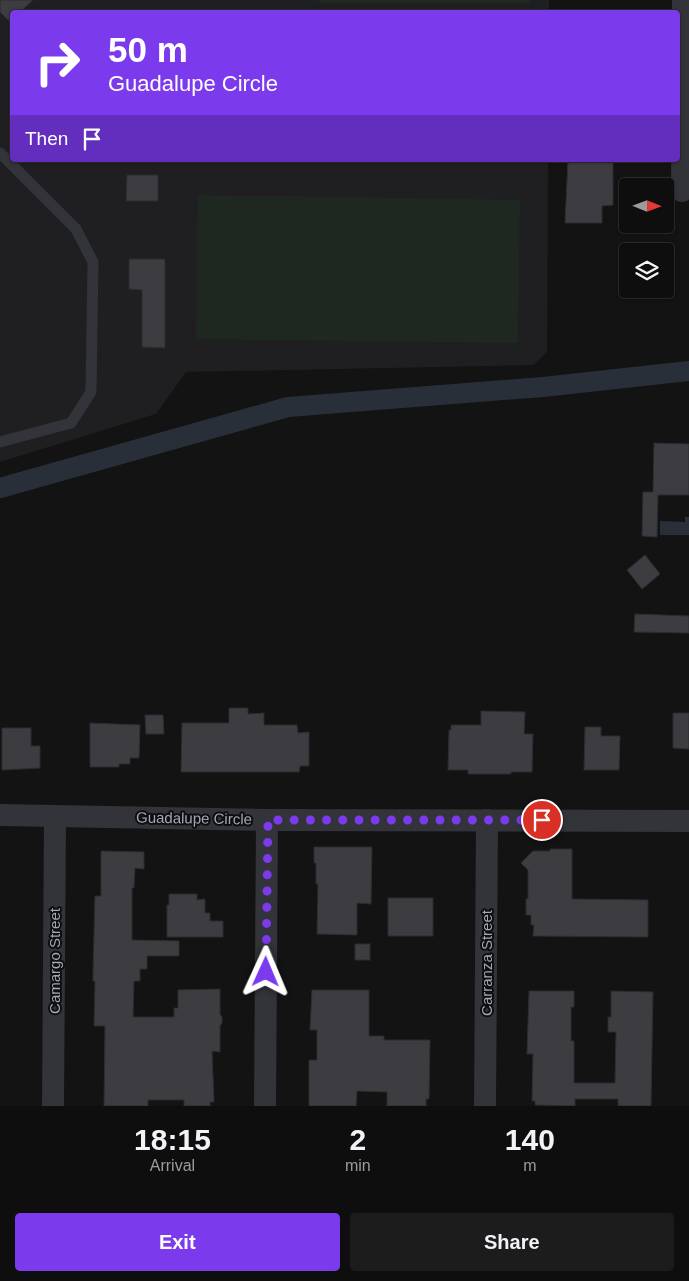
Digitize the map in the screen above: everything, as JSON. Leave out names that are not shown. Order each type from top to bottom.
[{"type":"street","points":[[682,191],[683,0]]},
{"type":"street","name":"Guadalupe Circle","points":[[0,815],[268,820],[689,821]]},
{"type":"street","name":"Camargo Street","points":[[53,1106],[55,816]]},
{"type":"street","points":[[265,1106],[268,820]]},
{"type":"street","name":"Carranza Street","points":[[485,1106],[487,820]]},
{"type":"lane","points":[[0,153],[76,229],[92,262],[91,392],[71,423],[0,442]]},
{"type":"shaded area","points":[[0,0],[549,0],[549,10],[10,10],[10,162],[548,162],[547,352],[534,365],[186,372],[156,414],[0,462]]},
{"type":"shaded area","points":[[319,0],[530,0],[530,3],[319,3]]},
{"type":"shaded area","points":[[198,195],[520,200],[518,343],[196,339]]},
{"type":"shaded area","points":[[685,517],[689,517],[689,535],[660,535],[660,521],[685,522]]},
{"type":"building","points":[[0,0],[33,0],[22,10],[10,10],[10,22],[0,12]]},
{"type":"building","points":[[568,162],[613,162],[613,205],[602,206],[602,223],[565,223]]},
{"type":"building","points":[[127,175],[158,175],[158,201],[126,201]]},
{"type":"building","points":[[129,259],[165,259],[165,348],[142,347],[142,290],[129,289]]},
{"type":"building","points":[[654,443],[689,444],[689,495],[658,495],[657,537],[642,536],[643,492],[653,492]]},
{"type":"building","points":[[645,555],[660,574],[642,589],[627,570]]},
{"type":"building","points":[[635,614],[689,616],[689,633],[634,632]]},
{"type":"building","points":[[229,708],[248,708],[248,714],[264,713],[264,725],[297,725],[298,733],[309,732],[309,766],[300,766],[299,772],[181,772],[182,723],[229,723]]},
{"type":"building","points":[[481,711],[525,712],[524,734],[533,734],[532,772],[468,774],[468,770],[448,770],[449,730],[451,730],[451,725],[481,725]]},
{"type":"building","points":[[673,713],[689,713],[689,749],[673,748]]},
{"type":"building","points":[[145,715],[163,715],[164,734],[146,734]]},
{"type":"building","points":[[90,723],[140,725],[139,758],[130,758],[130,764],[119,764],[119,767],[90,767]]},
{"type":"building","points":[[585,727],[601,727],[601,736],[620,736],[619,770],[584,770]]},
{"type":"building","points":[[2,728],[31,728],[31,746],[40,746],[40,768],[2,770]]},
{"type":"building","points":[[314,847],[372,847],[371,904],[357,903],[357,935],[317,934],[318,884],[316,884]]},
{"type":"building","points":[[550,849],[572,849],[572,899],[648,900],[648,937],[533,936],[534,925],[531,925],[531,915],[526,915],[528,870],[521,863],[533,851],[550,851]]},
{"type":"building","points":[[101,851],[144,852],[144,869],[135,868],[134,888],[132,888],[132,940],[179,941],[179,956],[147,956],[147,969],[140,969],[140,981],[134,981],[133,1017],[174,1017],[174,1008],[178,1008],[178,990],[220,989],[222,1023],[220,1026],[220,1052],[212,1051],[214,1102],[210,1102],[210,1106],[184,1106],[184,1100],[148,1100],[148,1106],[104,1106],[105,1026],[94,1026],[95,981],[93,981],[95,896],[101,896]]},
{"type":"building","points":[[169,894],[197,894],[197,900],[205,899],[205,913],[210,913],[210,921],[223,921],[223,937],[167,937]]},
{"type":"building","points":[[388,898],[433,898],[433,936],[388,936]]},
{"type":"building","points":[[355,944],[370,944],[370,960],[355,960]]},
{"type":"building","points":[[312,990],[369,990],[369,1036],[384,1036],[384,1040],[430,1040],[429,1099],[426,1099],[426,1106],[387,1106],[387,1092],[357,1091],[356,1106],[309,1106],[309,1060],[317,1060],[317,1030],[310,1030]]},
{"type":"building","points":[[529,991],[574,991],[574,1007],[571,1007],[571,1041],[574,1041],[574,1083],[615,1083],[616,1032],[608,1032],[608,1017],[611,1017],[611,991],[653,992],[651,1106],[618,1106],[618,1099],[575,1099],[575,1106],[535,1105],[535,1101],[532,1101],[533,1054],[527,1054]]},
{"type":"waterway","points":[[0,488],[288,407],[543,387],[689,371]]},
{"type":"route","points":[[266,972],[268,820],[542,820]]}]
